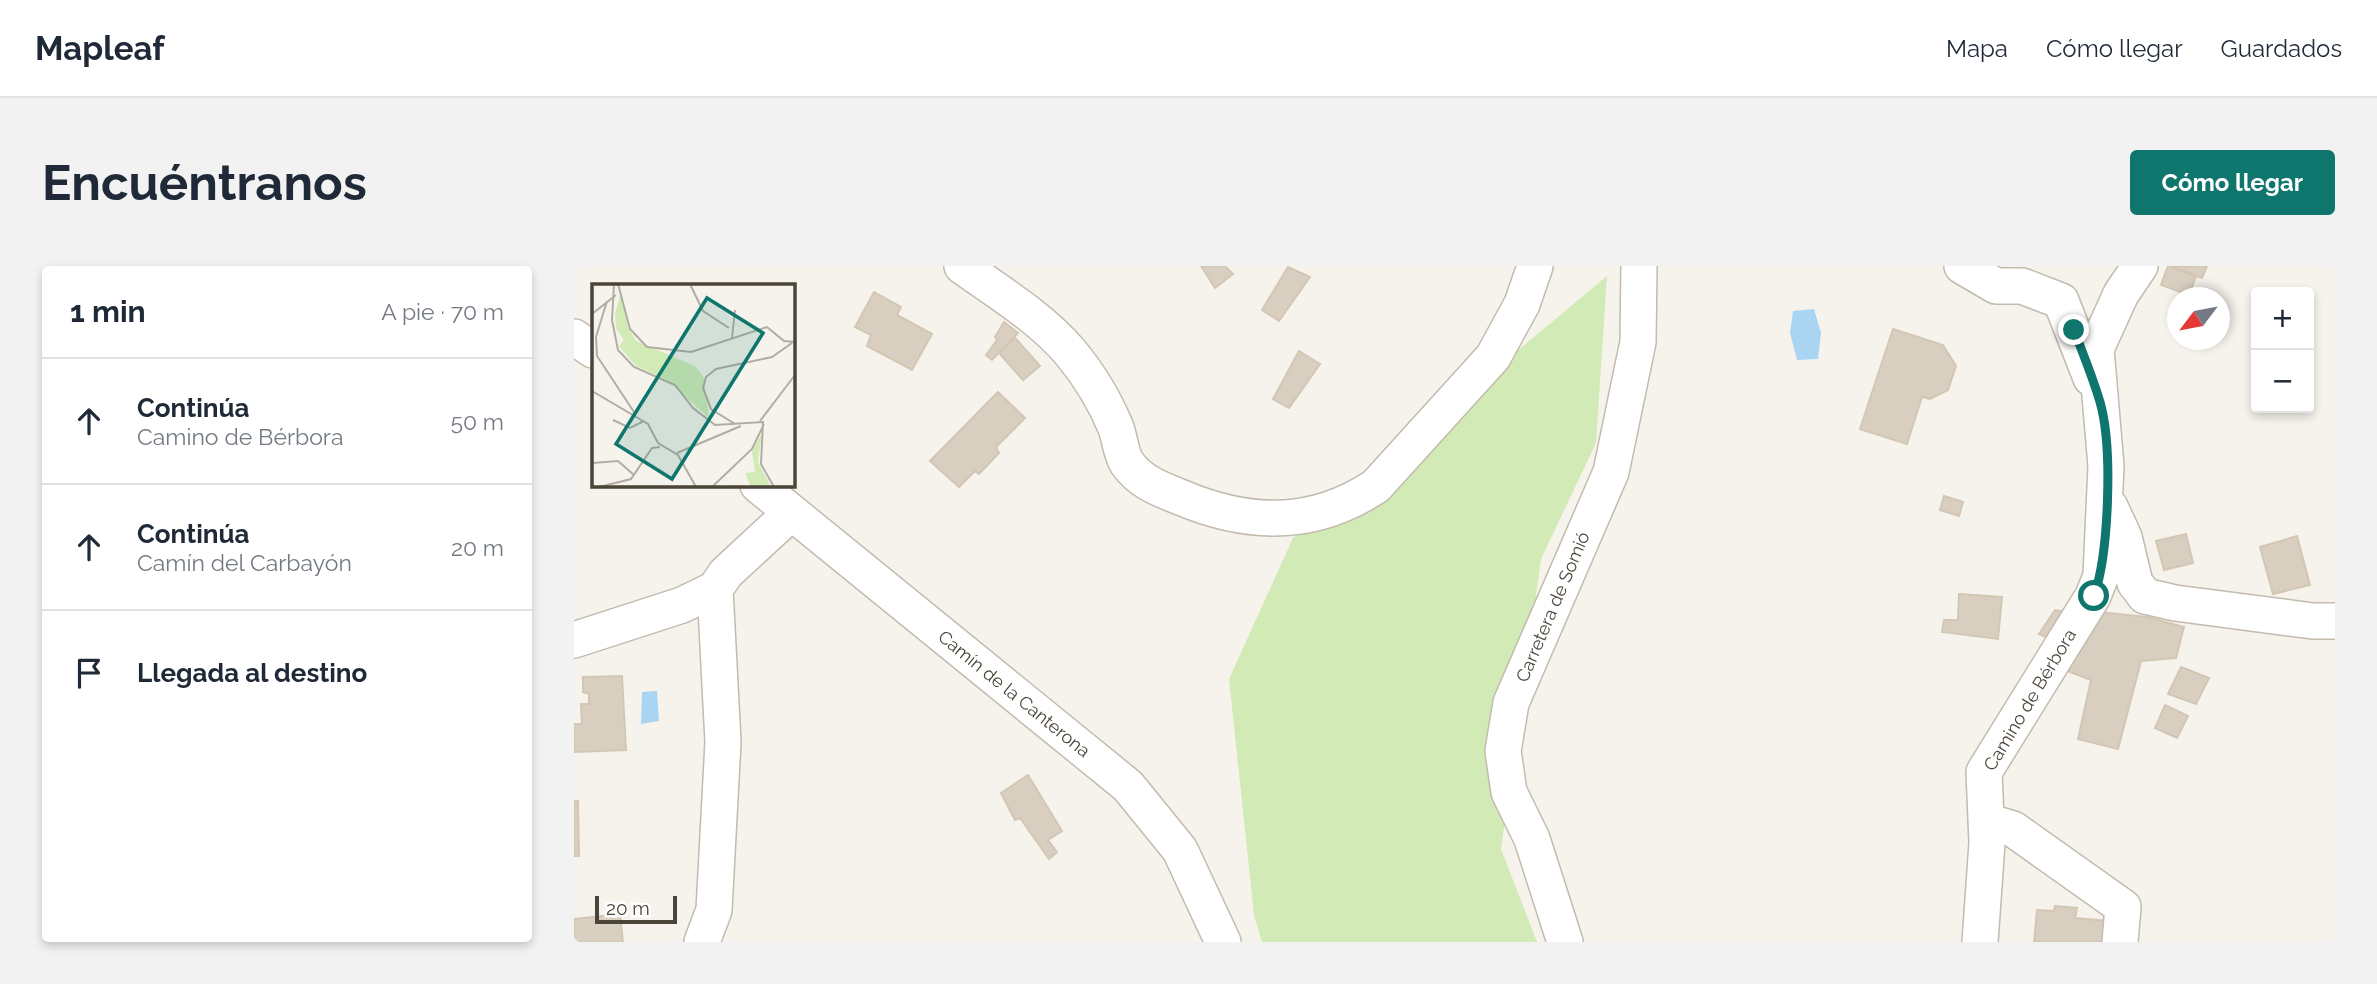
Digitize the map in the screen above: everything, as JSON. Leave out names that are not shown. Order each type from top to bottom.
[{"type":"street","points":[[962,266],[1028,314],[1068,350],[1099,389],[1126,462],[1148,484],[1233,515],[1272,520],[1317,514],[1353,502],[1377,486],[1493,357],[1522,304],[1535,266]]},
{"type":"street","name":"Carretera de Somió","points":[[1565,942],[1532,839],[1509,792],[1503,751],[1511,703],[1611,472],[1638,342],[1639,266]]},
{"type":"street","points":[[1962,266],[1996,286],[2022,286],[2061,301],[2101,404]]},
{"type":"street","name":"Camino de Bérbora","points":[[1974,936],[1987,844],[1984,772],[2094,596],[2101,576],[2106,466],[2096,349],[2122,294],[2140,266]]},
{"type":"street","points":[[574,337],[592,349]]},
{"type":"street","name":"Camín de la Canterona","points":[[759,486],[1128,786],[1180,850],[1223,942]]},
{"type":"street","points":[[2106,497],[2124,537],[2134,583],[2145,596],[2175,603],[2335,621]]},
{"type":"street","points":[[574,640],[682,605],[715,589],[726,573],[791,513]]},
{"type":"street","points":[[702,942],[715,910],[723,742],[715,589]]},
{"type":"street","points":[[1986,821],[2013,829],[2123,907],[2120,942]]},
{"type":"green space","points":[[1607,276],[1596,443],[1541,559],[1501,849],[1537,942],[1262,942],[1254,915],[1229,679],[1293,538]]},
{"type":"water","points":[[1814,309],[1821,333],[1818,359],[1797,360],[1790,333],[1793,311]]},
{"type":"water","points":[[657,691],[659,721],[641,724],[642,692]]},
{"type":"building","points":[[1201,266],[1225,266],[1233,274],[1215,288]]},
{"type":"building","points":[[2168,266],[2196,276],[2192,287],[2161,285]]},
{"type":"building","points":[[2171,266],[2207,266],[2202,278]]},
{"type":"building","points":[[1288,267],[1310,277],[1279,321],[1262,310]]},
{"type":"building","points":[[874,292],[901,307],[897,315],[932,334],[912,370],[867,346],[871,335],[855,327]]},
{"type":"building","points":[[1004,322],[1018,333],[992,360],[986,355],[997,340],[995,337]]},
{"type":"building","points":[[1893,329],[1943,345],[1956,366],[1948,390],[1930,399],[1922,397],[1907,444],[1860,429]]},
{"type":"building","points":[[1015,338],[1040,366],[1023,380],[999,353]]},
{"type":"building","points":[[1299,351],[1320,364],[1289,408],[1273,399]]},
{"type":"building","points":[[998,392],[1025,418],[996,447],[999,453],[979,474],[975,471],[959,487],[930,461]]},
{"type":"building","points":[[1944,496],[1963,502],[1959,516],[1940,510]]},
{"type":"building","points":[[2186,534],[2193,563],[2164,570],[2156,541]]},
{"type":"building","points":[[2297,536],[2310,585],[2273,594],[2260,547]]},
{"type":"building","points":[[1959,594],[2002,597],[1998,639],[1942,632],[1944,620],[1958,620]]},
{"type":"building","points":[[2055,610],[2068,612],[2053,640],[2039,634]]},
{"type":"building","points":[[2099,612],[2147,617],[2184,627],[2176,658],[2141,661],[2118,749],[2078,739],[2091,680],[2065,670]]},
{"type":"building","points":[[2181,667],[2209,678],[2196,704],[2168,694]]},
{"type":"building","points":[[622,676],[626,750],[574,752],[574,724],[582,724],[581,704],[589,704],[589,694],[583,692],[583,677]]},
{"type":"building","points":[[2165,705],[2188,716],[2177,738],[2155,728]]},
{"type":"building","points":[[1028,775],[1062,831],[1048,840],[1057,852],[1049,859],[1020,818],[1015,820],[1001,793]]},
{"type":"building","points":[[574,801],[578,801],[579,856],[574,856]]},
{"type":"building","points":[[2055,906],[2077,908],[2075,918],[2108,921],[2106,942],[2034,942],[2037,910],[2054,911]]},
{"type":"building","points":[[620,914],[623,942],[574,942],[574,919]]},
{"type":"route","points":[[2074,330],[2101,404],[2106,466],[2101,576],[2094,596]]}]
